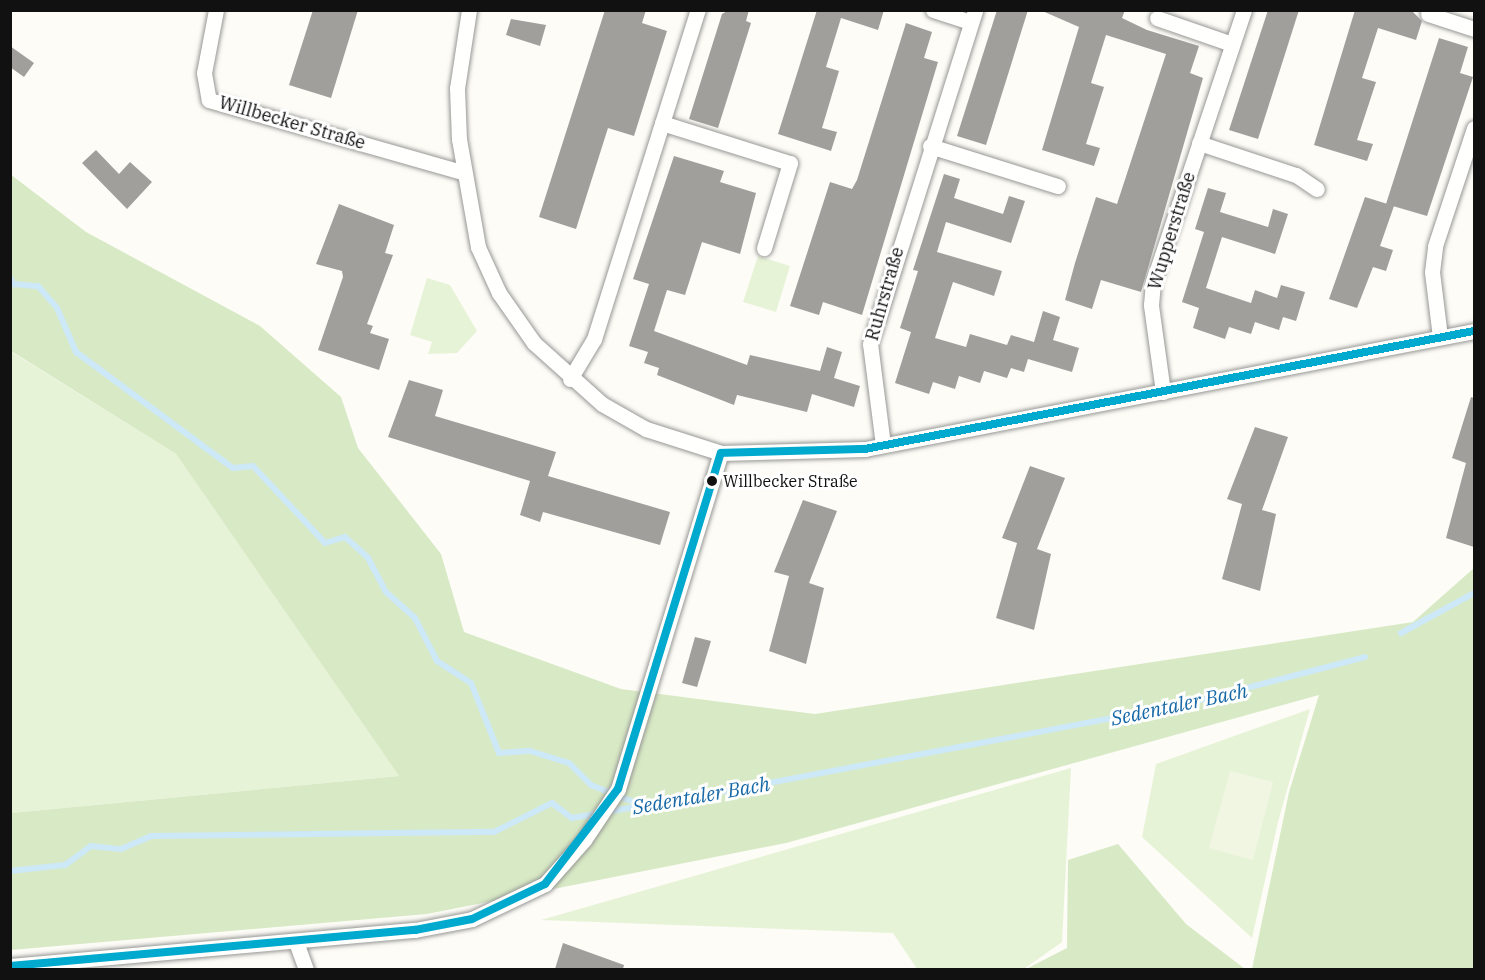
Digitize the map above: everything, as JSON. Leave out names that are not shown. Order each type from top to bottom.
[{"type":"street","name":"Willbecker Straße","points":[[216,10],[204,73],[209,100],[462,172]]},
{"type":"street","points":[[468,10],[458,88],[462,172],[472,230],[499,293],[534,343],[570,379],[646,429],[721,453],[771,455],[883,445],[1474,331]]},
{"type":"street","points":[[570,379],[587,358],[699,10]]},
{"type":"street","name":"Ruhrstraße","points":[[883,445],[870,344],[930,146],[973,16],[933,10]]},
{"type":"street","name":"Wupperstraße","points":[[1163,392],[1151,305],[1153,282],[1244,10]]},
{"type":"street","points":[[1428,14],[1474,29]]},
{"type":"street","points":[[1157,18],[1232,44]]},
{"type":"street","points":[[662,123],[790,163],[764,248]]},
{"type":"street","points":[[1440,337],[1432,272],[1435,246],[1474,128]]},
{"type":"street","points":[[1199,143],[1296,175],[1317,189]]},
{"type":"street","points":[[930,146],[1058,186]]},
{"type":"street","points":[[10,966],[296,942],[472,920],[544,884],[584,840],[618,789],[721,453]]},
{"type":"street","points":[[296,942],[306,969]]},
{"type":"green space","points":[[10,174],[86,232],[260,326],[341,397],[358,448],[441,554],[464,632],[621,689],[815,714],[1413,622],[1474,568],[1474,969],[1252,969],[1289,792],[1319,695],[786,843],[427,914],[11,950],[11,813],[399,776],[176,454],[11,351]]},
{"type":"green space","points":[[758,256],[790,266],[776,312],[743,302]]},
{"type":"green space","points":[[427,278],[450,285],[477,331],[457,353],[428,354],[432,342],[410,335]]},
{"type":"green space","points":[[10,351],[176,454],[399,776],[11,813]]},
{"type":"green space","points":[[1310,709],[1278,822],[1252,938],[1142,837],[1156,764]]},
{"type":"green space","points":[[1071,768],[1062,942],[1024,969],[917,969],[893,933],[541,920]]},
{"type":"green space","points":[[1230,771],[1273,782],[1253,860],[1209,848]]},
{"type":"green space","points":[[1118,844],[1186,924],[1245,969],[1026,969],[1067,948],[1068,860]]},
{"type":"building","points":[[313,10],[358,10],[331,98],[289,85]]},
{"type":"building","points":[[605,10],[646,10],[642,23],[667,31],[634,136],[608,128],[576,229],[539,217]]},
{"type":"building","points":[[729,10],[749,10],[746,21],[751,23],[718,128],[689,119],[722,14]]},
{"type":"building","points":[[817,10],[884,10],[878,30],[841,18],[826,67],[839,71],[822,128],[837,132],[831,151],[778,134]]},
{"type":"building","points":[[997,10],[1028,10],[986,145],[957,136]]},
{"type":"building","points":[[1040,10],[1125,10],[1122,18],[1147,30],[1199,46],[1190,73],[1203,78],[1141,292],[1101,280],[1092,309],[1065,300],[1075,263],[1096,197],[1117,204],[1166,54],[1106,35],[1091,83],[1104,87],[1086,144],[1100,148],[1094,166],[1042,150],[1079,27]]},
{"type":"building","points":[[1268,10],[1299,10],[1258,139],[1229,130]]},
{"type":"building","points":[[1355,10],[1411,10],[1422,21],[1416,40],[1378,28],[1362,78],[1376,82],[1357,140],[1373,144],[1367,161],[1314,145]]},
{"type":"building","points":[[511,19],[546,25],[540,46],[506,35]]},
{"type":"building","points":[[906,23],[932,32],[924,58],[938,62],[862,315],[823,302],[819,315],[790,306],[830,182],[852,189],[857,180]]},
{"type":"building","points":[[1439,38],[1468,47],[1460,73],[1473,77],[1427,216],[1386,204]]},
{"type":"building","points":[[10,46],[34,63],[24,77],[10,67]]},
{"type":"building","points":[[96,150],[119,174],[130,162],[152,182],[127,209],[82,163]]},
{"type":"building","points":[[674,156],[724,171],[720,182],[756,193],[740,254],[702,242],[685,295],[667,290],[654,331],[747,365],[750,355],[820,371],[827,347],[842,352],[834,378],[860,386],[854,407],[812,394],[807,412],[737,395],[734,405],[657,375],[659,368],[644,363],[648,352],[629,346],[649,284],[633,279]]},
{"type":"building","points":[[944,174],[960,179],[954,198],[1003,214],[1009,196],[1025,201],[1011,243],[946,222],[937,252],[1002,271],[994,296],[953,282],[935,338],[966,347],[970,334],[1007,345],[1011,335],[1034,342],[1043,311],[1060,317],[1053,340],[1079,348],[1072,372],[1028,359],[1024,372],[1011,368],[1007,378],[984,371],[980,383],[959,376],[955,389],[933,382],[929,394],[895,383],[911,332],[900,328],[918,271],[913,270]]},
{"type":"building","points":[[1208,188],[1226,193],[1220,212],[1268,227],[1273,209],[1288,214],[1275,254],[1222,237],[1206,288],[1251,303],[1255,290],[1277,298],[1281,285],[1305,292],[1296,321],[1283,317],[1279,330],[1255,322],[1251,334],[1229,327],[1225,339],[1193,328],[1199,308],[1182,302],[1204,232],[1195,229]]},
{"type":"building","points":[[1365,197],[1394,206],[1380,246],[1393,250],[1386,271],[1373,267],[1357,308],[1329,299]]},
{"type":"building","points":[[339,204],[394,225],[385,253],[393,255],[367,324],[373,326],[370,333],[389,339],[379,370],[318,350],[343,277],[342,271],[316,264]]},
{"type":"building","points":[[409,380],[443,390],[435,416],[556,452],[548,476],[670,512],[660,545],[543,512],[540,522],[520,515],[530,481],[388,437]]},
{"type":"building","points":[[1471,397],[1474,398],[1474,547],[1446,538],[1466,463],[1452,458]]},
{"type":"building","points":[[1255,427],[1288,437],[1262,510],[1276,514],[1260,591],[1222,579],[1242,504],[1227,499]]},
{"type":"building","points":[[1030,466],[1065,478],[1037,549],[1051,554],[1034,630],[996,618],[1017,543],[1002,538]]},
{"type":"building","points":[[803,500],[837,511],[809,583],[824,588],[806,664],[769,651],[789,576],[774,572]]},
{"type":"building","points":[[695,637],[711,641],[697,687],[682,683]]},
{"type":"building","points":[[563,943],[624,965],[623,969],[555,969]]},
{"type":"waterway","points":[[10,277],[13,284],[38,286],[57,308],[76,352],[233,468],[253,466],[325,543],[345,537],[368,558],[386,592],[415,618],[437,661],[471,683],[499,753],[530,751],[569,763],[591,785],[644,806]]},
{"type":"waterway","name":"Sedentaler Bach","points":[[1401,633],[1474,593]]},
{"type":"waterway","name":"Sedentaler Bach","points":[[10,871],[65,865],[91,846],[121,849],[151,836],[494,832],[552,803],[572,818],[721,792],[1181,705],[1365,657]]},
{"type":"transit line","points":[[721,453],[865,449],[1474,331]]},
{"type":"transit line","points":[[10,966],[415,930],[472,919],[545,884],[618,789],[721,453]]},
{"type":"place","name":"Willbecker Straße","points":[[712,481]]}]
